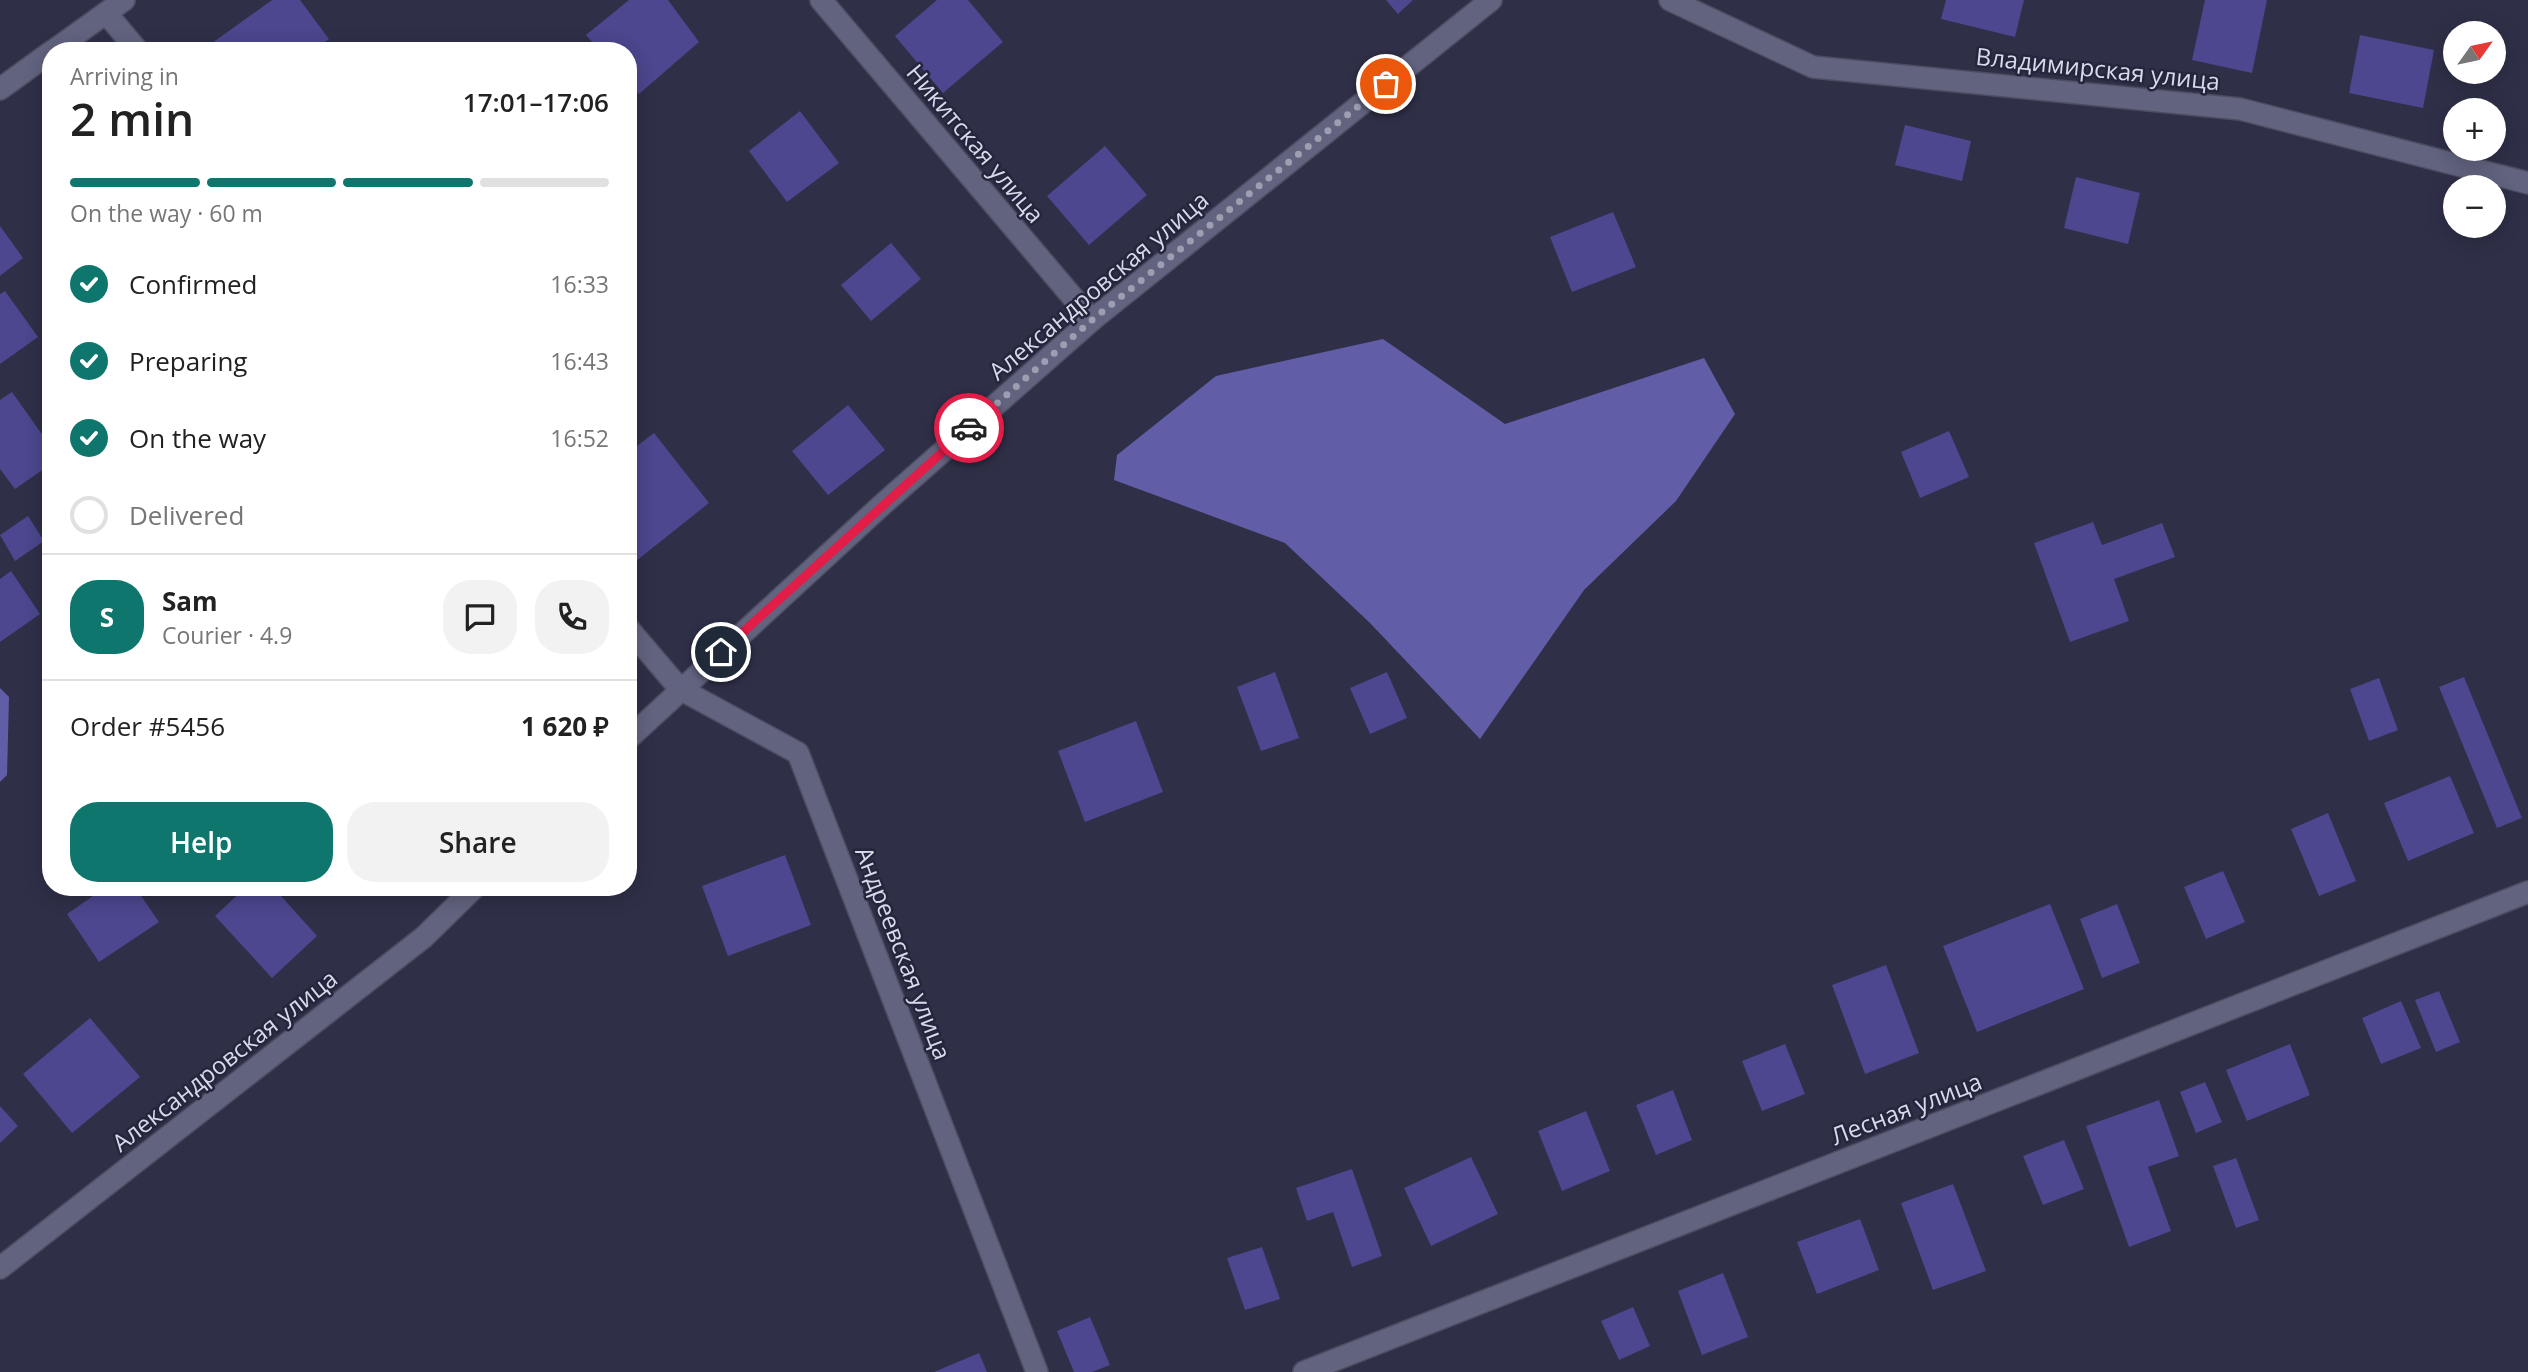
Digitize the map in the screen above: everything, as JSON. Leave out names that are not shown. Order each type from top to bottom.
[{"type":"street","points":[[65,42],[124,0]]},
{"type":"street","name":"Никитская улица","points":[[821,0],[1092,320]]},
{"type":"street","name":"Александровская улица","points":[[637,730],[1092,320],[1491,0]]},
{"type":"street","name":"Владимирская улица","points":[[1670,0],[1813,67],[2240,109],[2528,183]]},
{"type":"street","points":[[106,13],[130,42]]},
{"type":"street","points":[[0,89],[42,58]]},
{"type":"street","name":"Андреевская улица","points":[[637,639],[680,689],[798,753],[1037,1372]]},
{"type":"street","name":"Лесная улица","points":[[1304,1372],[2528,892]]},
{"type":"street","name":"Александровская улица","points":[[0,1268],[424,937],[466,896]]},
{"type":"shaded area","points":[[1383,339],[1505,424],[1704,358],[1735,414],[1676,501],[1584,590],[1480,739],[1370,623],[1285,543],[1114,480],[1117,455],[1216,376]]},
{"type":"shaded area","points":[[0,688],[9,697],[7,775],[0,782]]},
{"type":"building","points":[[272,0],[300,0],[329,39],[325,42],[214,42]]},
{"type":"building","points":[[629,0],[668,0],[699,42],[639,94],[637,42],[592,42],[586,35]]},
{"type":"building","points":[[937,0],[968,0],[1003,42],[943,93],[895,36]]},
{"type":"building","points":[[1386,0],[1413,0],[1398,14]]},
{"type":"building","points":[[1946,0],[2024,0],[2015,37],[1941,19]]},
{"type":"building","points":[[2205,0],[2267,0],[2252,73],[2192,60]]},
{"type":"building","points":[[2360,35],[2434,50],[2423,108],[2349,93]]},
{"type":"building","points":[[800,111],[839,163],[787,202],[749,151]]},
{"type":"building","points":[[1905,125],[1971,141],[1962,181],[1895,165]]},
{"type":"building","points":[[1105,146],[1147,195],[1089,245],[1047,196]]},
{"type":"building","points":[[2076,177],[2140,193],[2128,244],[2064,228]]},
{"type":"building","points":[[1613,212],[1636,267],[1572,292],[1550,237]]},
{"type":"building","points":[[0,226],[23,258],[0,276]]},
{"type":"building","points":[[891,243],[921,279],[871,321],[841,285]]},
{"type":"building","points":[[5,291],[38,337],[0,364],[0,294]]},
{"type":"building","points":[[12,392],[42,434],[42,470],[15,489],[0,469],[0,400]]},
{"type":"building","points":[[848,405],[885,450],[828,495],[792,451]]},
{"type":"building","points":[[1949,431],[1969,477],[1920,498],[1901,452]]},
{"type":"building","points":[[654,433],[709,503],[637,560],[637,446]]},
{"type":"building","points":[[28,516],[42,538],[42,542],[15,561],[0,535]]},
{"type":"building","points":[[2093,522],[2102,545],[2162,523],[2175,557],[2114,579],[2129,621],[2070,642],[2034,543]]},
{"type":"building","points":[[11,571],[40,614],[0,642],[0,579]]},
{"type":"building","points":[[1275,672],[1299,738],[1261,751],[1237,687]]},
{"type":"building","points":[[1387,672],[1407,718],[1370,734],[1350,688]]},
{"type":"building","points":[[2464,677],[2522,818],[2497,828],[2439,687]]},
{"type":"building","points":[[2379,678],[2398,730],[2369,741],[2350,689]]},
{"type":"building","points":[[1136,721],[1163,792],[1085,822],[1058,751]]},
{"type":"building","points":[[2450,776],[2474,833],[2408,861],[2384,803]]},
{"type":"building","points":[[2328,813],[2356,881],[2319,896],[2291,829]]},
{"type":"building","points":[[785,855],[811,925],[728,956],[702,886]]},
{"type":"building","points":[[2223,871],[2245,922],[2206,939],[2184,887]]},
{"type":"building","points":[[93,896],[141,896],[159,922],[99,962],[67,914]]},
{"type":"building","points":[[236,896],[281,896],[317,936],[272,978],[215,916]]},
{"type":"building","points":[[2050,904],[2084,989],[1977,1032],[1943,946]]},
{"type":"building","points":[[2117,904],[2140,963],[2102,978],[2080,919]]},
{"type":"building","points":[[1886,965],[1919,1053],[1865,1074],[1832,985]]},
{"type":"building","points":[[2439,991],[2460,1042],[2436,1052],[2415,1000]]},
{"type":"building","points":[[2401,1001],[2421,1048],[2381,1064],[2362,1018]]},
{"type":"building","points":[[90,1018],[140,1077],[72,1133],[23,1074]]},
{"type":"building","points":[[1785,1044],[1805,1094],[1762,1111],[1742,1061]]},
{"type":"building","points":[[2290,1044],[2310,1095],[2247,1121],[2226,1070]]},
{"type":"building","points":[[2205,1082],[2222,1122],[2196,1133],[2180,1092]]},
{"type":"building","points":[[1673,1090],[1692,1140],[1656,1155],[1636,1105]]},
{"type":"building","points":[[2159,1100],[2179,1156],[2148,1167],[2171,1231],[2129,1247],[2086,1126]]},
{"type":"building","points":[[0,1106],[18,1126],[0,1143]]},
{"type":"building","points":[[1586,1111],[1610,1171],[1562,1191],[1538,1131]]},
{"type":"building","points":[[2064,1140],[2084,1189],[2043,1205],[2023,1156]]},
{"type":"building","points":[[1471,1157],[1498,1214],[1431,1246],[1404,1188]]},
{"type":"building","points":[[2236,1158],[2259,1220],[2236,1228],[2213,1166]]},
{"type":"building","points":[[1352,1169],[1382,1256],[1352,1267],[1333,1212],[1307,1221],[1296,1188]]},
{"type":"building","points":[[1953,1184],[1986,1271],[1933,1290],[1901,1203]]},
{"type":"building","points":[[1860,1219],[1879,1270],[1817,1294],[1797,1242]]},
{"type":"building","points":[[1262,1247],[1280,1299],[1245,1310],[1227,1258]]},
{"type":"building","points":[[1723,1273],[1748,1337],[1702,1355],[1678,1291]]},
{"type":"building","points":[[1633,1307],[1650,1346],[1619,1360],[1601,1321]]},
{"type":"building","points":[[1090,1317],[1110,1365],[1092,1372],[1074,1372],[1057,1331]]},
{"type":"building","points":[[979,1353],[987,1372],[934,1372]]},
{"type":"way so far","points":[[969,428],[1092,320],[1386,84]]},
{"type":"route","points":[[721,652],[969,428]]}]
